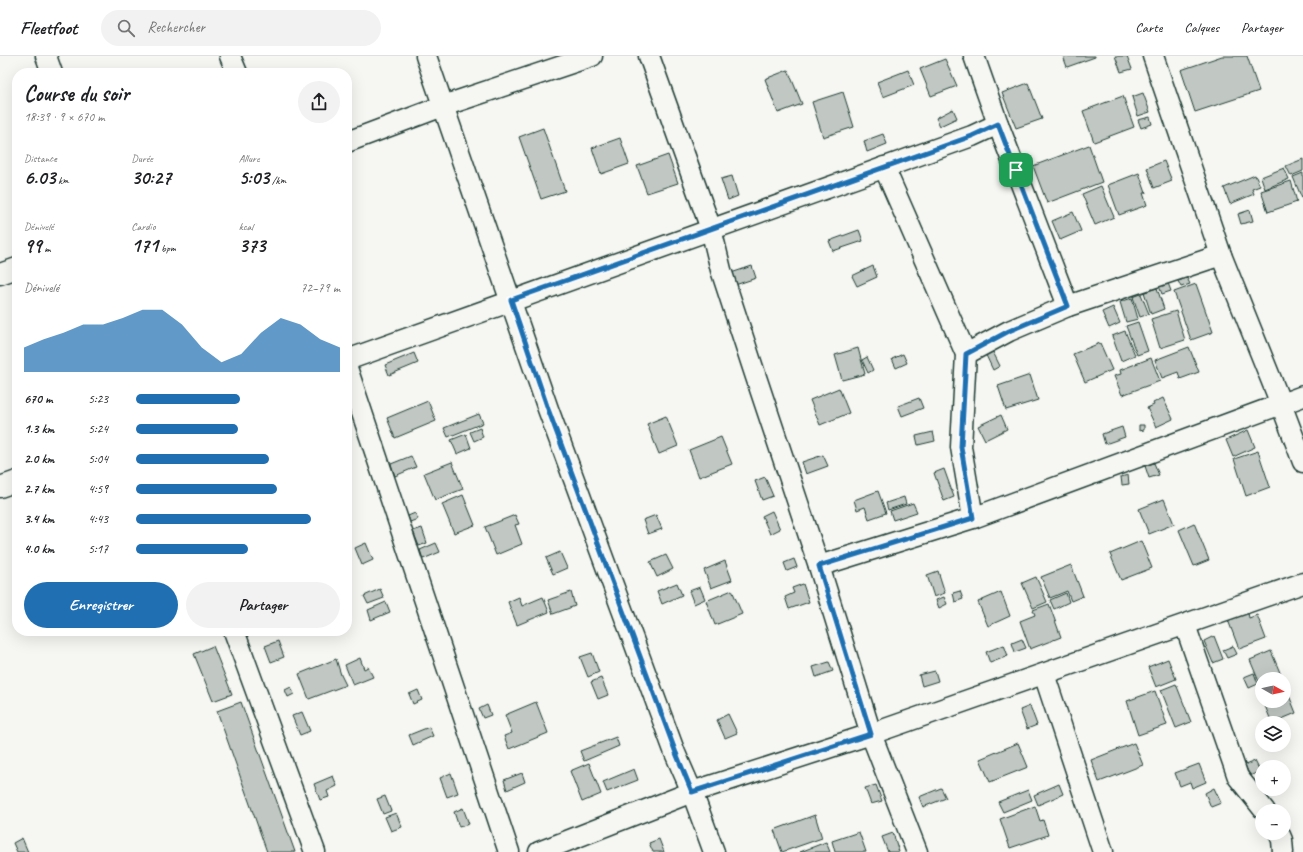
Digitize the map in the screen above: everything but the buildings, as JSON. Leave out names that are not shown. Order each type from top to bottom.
[{"type":"street","points":[[46,56],[50,68]]},
{"type":"street","points":[[230,56],[235,68]]},
{"type":"street","points":[[426,56],[548,409],[714,852]]},
{"type":"street","points":[[352,140],[443,106],[592,56]]},
{"type":"street","points":[[649,56],[711,230],[740,329],[819,566],[871,734],[917,852]]},
{"type":"street","points":[[974,56],[998,124],[1068,306]]},
{"type":"street","points":[[1159,58],[1221,255],[1303,462]]},
{"type":"street","points":[[352,358],[972,136],[998,124]]},
{"type":"street","points":[[884,167],[966,354],[961,447],[973,518]]},
{"type":"street","points":[[966,354],[1009,331],[1068,306],[1221,255]]},
{"type":"street","points":[[0,274],[12,270]]},
{"type":"street","points":[[352,383],[509,852]]},
{"type":"street","points":[[819,566],[973,518],[1303,396]]},
{"type":"street","points":[[0,487],[12,482]]},
{"type":"street","points":[[539,852],[692,792],[871,734],[1303,583]]},
{"type":"street","points":[[1184,625],[1238,777],[1259,804]]},
{"type":"street","points":[[236,636],[315,852]]},
{"type":"street","points":[[1044,674],[1103,852]]},
{"type":"street","points":[[1282,840],[1283,852]]},
{"type":"route","points":[[998,124],[1016,170],[1068,306],[1009,331],[966,354],[961,447],[973,518],[819,566],[871,734],[692,792],[676,753],[548,409],[511,300],[972,136],[998,124]]}]
